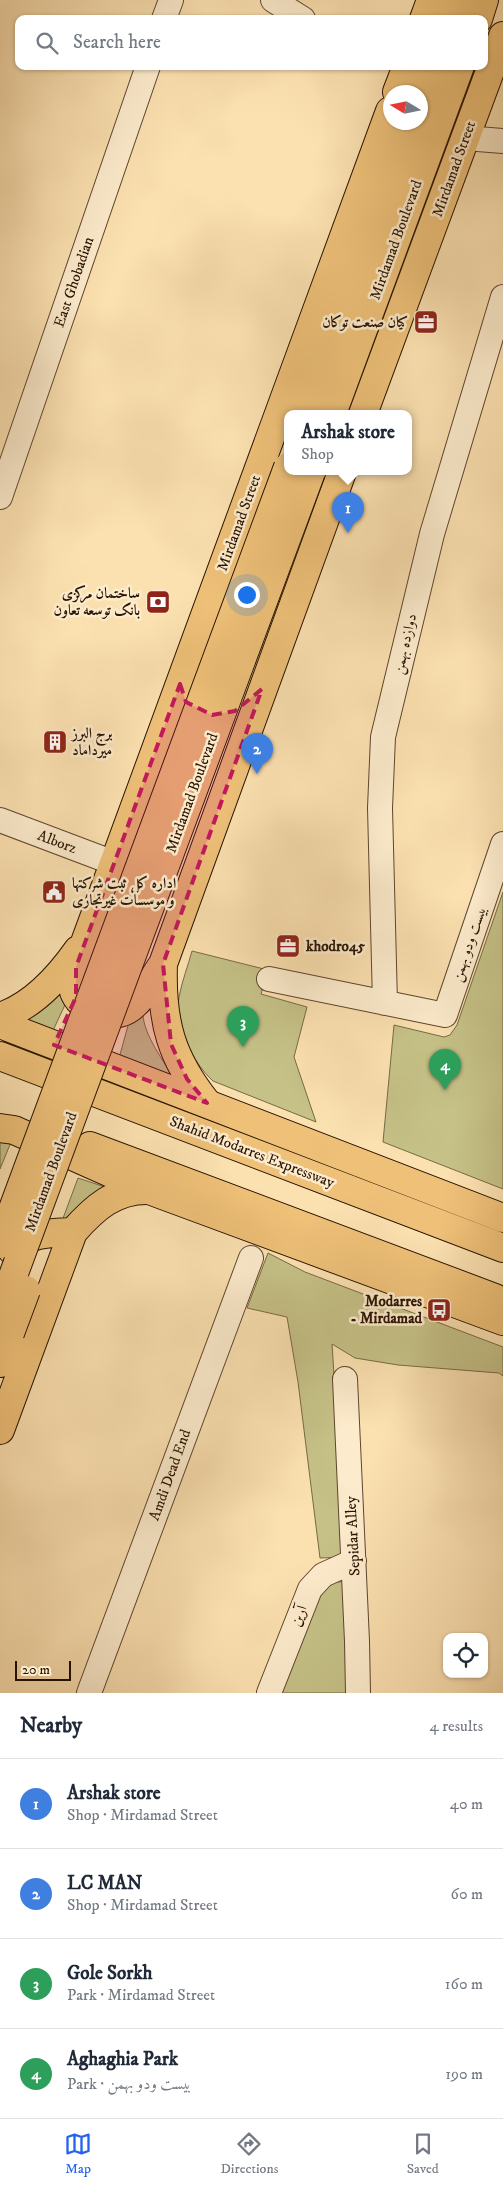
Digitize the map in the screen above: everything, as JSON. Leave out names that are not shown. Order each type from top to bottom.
[{"type":"main road","points":[[425,15],[431,0]]},
{"type":"main road","points":[[454,15],[460,0]]},
{"type":"main road","points":[[479,15],[484,0]]},
{"type":"main road","name":"Mirdamad Street","points":[[364,410],[503,36]]},
{"type":"main road","points":[[400,85],[405,70]]},
{"type":"main road","points":[[428,86],[434,70]]},
{"type":"main road","name":"Mirdamad Boulevard","points":[[333,410],[459,70]]},
{"type":"main road","name":"Mirdamad Street","points":[[163,964],[138,1002],[120,1014],[100,1012],[81,1002],[75,995],[76,967],[383,130]]},
{"type":"main road","name":"Mirdamad Boulevard","points":[[309,410],[412,130]]},
{"type":"main road","name":"Mirdamad Boulevard","points":[[0,1363],[5,1322],[135,913],[285,475]]},
{"type":"main road","name":"Mirdamad Boulevard","points":[[0,1244],[135,913],[310,475]]},
{"type":"main road","points":[[206,1103],[187,1079],[171,1044],[162,987],[163,964],[225,789],[341,475]]},
{"type":"main road","points":[[180,684],[182,696],[186,702],[201,712],[212,715],[235,711],[246,705],[262,689]]},
{"type":"main road","points":[[154,756],[161,747],[178,743],[200,750],[214,761],[225,789]]},
{"type":"main road","points":[[0,1191],[59,1032],[86,976],[135,913]]},
{"type":"main road","points":[[0,1017],[20,1008],[57,978],[88,936]]},
{"type":"main road","points":[[0,1024],[503,1218]]},
{"type":"main road","name":"Shahid Modarres Expressway","points":[[0,1056],[503,1248]]},
{"type":"main road","points":[[0,1112],[503,1301]]},
{"type":"main road","points":[[0,1128],[14,1130],[149,1190],[503,1321]]},
{"type":"main road","points":[[0,1430],[73,1232],[86,1217],[118,1194],[132,1189],[149,1190]]},
{"type":"main road","points":[[458,1201],[503,1212]]},
{"type":"main road","points":[[0,1282],[12,1251],[21,1241],[37,1234],[73,1232]]},
{"type":"street","points":[[165,15],[171,0]]},
{"type":"street","points":[[273,0],[297,15]]},
{"type":"street","name":"East Ghobadian","points":[[0,497],[147,70]]},
{"type":"street","points":[[465,138],[503,141]]},
{"type":"street","name":"دوازده بهمن","points":[[385,1003],[380,808],[383,737],[432,534],[503,297]]},
{"type":"street","name":"Alborz","points":[[0,820],[114,863]]},
{"type":"street","name":"بیست ودو بهمن","points":[[385,1003],[445,1015],[503,844]]},
{"type":"street","points":[[268,979],[385,1003]]},
{"type":"street","name":"Amdi Dead End","points":[[89,1693],[251,1258]]},
{"type":"street","name":"Sepidar Alley","points":[[345,1379],[358,1693]]},
{"type":"street","name":"آرین","points":[[269,1693],[310,1590],[323,1575],[354,1561]]},
{"type":"highlighted area","points":[[180,684],[186,702],[212,715],[235,711],[262,689],[163,964],[171,1044],[187,1079],[207,1103],[54,1045],[76,997],[76,967]]},
{"type":"shaded area","points":[[503,892],[503,1189],[383,1142],[394,1025],[444,1037],[450,1035],[457,1025]]},
{"type":"shaded area","points":[[192,951],[268,970],[261,994],[307,1007],[294,1057],[316,1122],[213,1081],[199,1064],[192,1054],[182,1031],[178,1008],[180,991]]},
{"type":"shaded area","points":[[66,987],[70,994],[50,1037],[8,1020]]},
{"type":"shaded area","points":[[143,1009],[145,1027],[173,1078],[118,1062],[132,1011]]},
{"type":"shaded area","points":[[0,1138],[11,1142],[0,1169]]},
{"type":"shaded area","points":[[78,1178],[105,1187],[62,1221]]},
{"type":"shaded area","points":[[268,1253],[305,1272],[503,1347],[503,1376],[499,1373],[398,1365],[355,1358],[332,1344],[346,1557],[320,1558],[298,1382],[287,1317],[247,1308]]},
{"type":"shaded area","points":[[346,1581],[346,1693],[279,1693],[316,1592],[331,1583]]},
{"type":"place","name":"کیان صنعت توکان","points":[[426,322]]},
{"type":"place","name":"Arshak store","points":[[348,533]]},
{"type":"place","name":"ساختمان مرکزی بانک توسعه تعاون","points":[[158,602]]},
{"type":"place","name":"برج البرز میرداماد","points":[[55,742]]},
{"type":"place","name":"LC MAN","points":[[257,774]]},
{"type":"place","name":"اداره کل ثبت شرکتها و موسسات غیرتجاری","points":[[54,892]]},
{"type":"place","name":"khodro45","points":[[288,946]]},
{"type":"place","name":"Gole Sorkh","points":[[243,1047]]},
{"type":"place","name":"Aghaghia Park","points":[[445,1090]]},
{"type":"place","name":"Modarres - Mirdamad","points":[[439,1310]]}]
